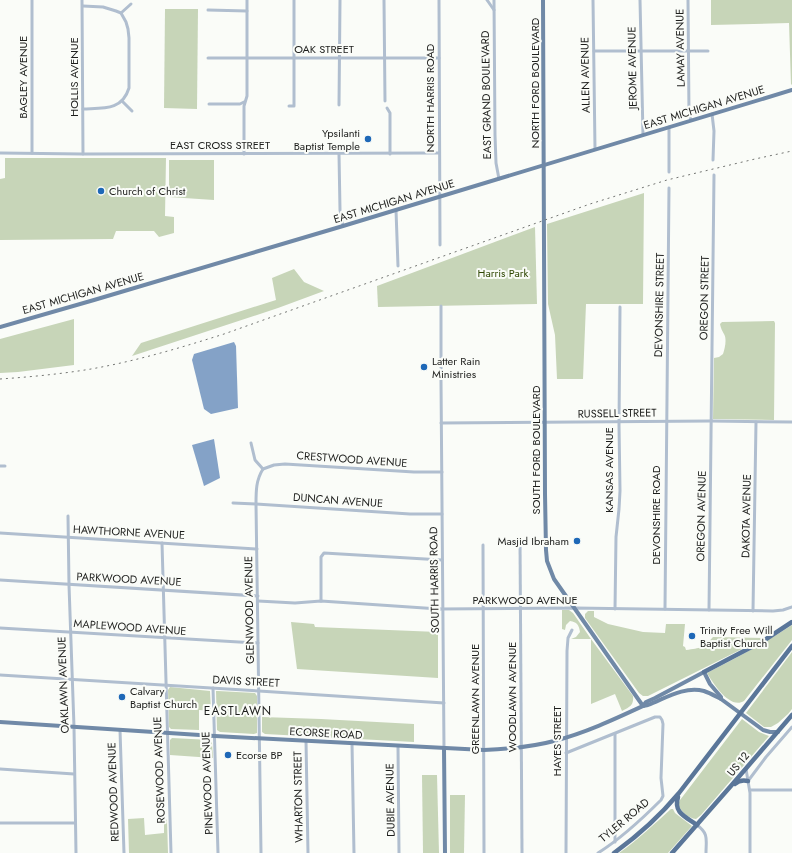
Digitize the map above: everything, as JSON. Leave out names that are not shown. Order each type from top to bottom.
[{"type":"highway","points":[[704,672],[763,641],[792,622]]},
{"type":"highway","points":[[614,853],[654,821],[679,794],[792,646]]},
{"type":"highway","name":"US 12","points":[[672,853],[792,715]]},
{"type":"highway","points":[[704,817],[708,815],[738,782],[743,780],[748,782]]},
{"type":"highway","points":[[679,794],[676,802],[677,809],[697,825]]},
{"type":"main road","name":"NORTH FORD BOULEVARD","points":[[543,0],[544,165]]},
{"type":"main road","name":"EAST MICHIGAN AVENUE","points":[[0,327],[343,226],[792,90]]},
{"type":"main road","name":"SOUTH FORD BOULEVARD","points":[[544,165],[545,532],[547,561],[554,579],[644,706]]},
{"type":"main road","name":"ECORSE ROAD","points":[[644,706],[646,702],[704,672],[710,684],[722,699]]},
{"type":"main road","name":"ECORSE ROAD","points":[[0,722],[167,734],[484,750],[522,747],[553,742],[587,731],[644,706],[680,692],[690,690],[705,691],[722,699],[763,730],[778,732]]},
{"type":"main road","name":"SOUTH HARRIS ROAD","points":[[444,748],[445,853]]},
{"type":"street","name":"BAGLEY AVENUE","points":[[32,0],[32,153]]},
{"type":"street","name":"HOLLIS AVENUE","points":[[82,0],[83,154]]},
{"type":"street","points":[[244,154],[244,102],[248,96],[247,0]]},
{"type":"street","points":[[289,106],[296,106],[294,0]]},
{"type":"street","points":[[339,105],[340,0]]},
{"type":"street","points":[[384,0],[385,101]]},
{"type":"street","name":"NORTH HARRIS ROAD","points":[[439,0],[440,196]]},
{"type":"street","points":[[487,0],[494,10]]},
{"type":"street","name":"EAST GRAND BOULEVARD","points":[[494,0],[495,135],[496,163],[499,178]]},
{"type":"street","name":"ALLEN AVENUE","points":[[593,0],[596,149]]},
{"type":"street","name":"JEROME AVENUE","points":[[640,0],[643,135]]},
{"type":"street","name":"LAMAY AVENUE","points":[[688,0],[689,114],[691,120]]},
{"type":"street","points":[[121,13],[131,4]]},
{"type":"street","points":[[83,6],[103,7],[121,13],[126,22],[129,38],[129,88],[122,101],[108,108],[83,109]]},
{"type":"street","points":[[208,10],[247,11]]},
{"type":"street","points":[[594,51],[708,51]]},
{"type":"street","name":"OAK STREET","points":[[208,58],[439,58]]},
{"type":"street","points":[[122,101],[132,110]]},
{"type":"street","points":[[209,104],[240,104],[244,102]]},
{"type":"street","points":[[387,108],[390,113],[390,154]]},
{"type":"street","points":[[712,114],[714,131],[713,160]]},
{"type":"street","points":[[669,127],[669,172]]},
{"type":"street","name":"EAST CROSS STREET","points":[[0,153],[439,153]]},
{"type":"street","points":[[339,154],[340,210],[343,226]]},
{"type":"street","name":"OREGON STREET","points":[[711,421],[714,175]]},
{"type":"street","name":"DEVONSHIRE STREET","points":[[666,422],[669,188]]},
{"type":"street","points":[[440,196],[440,245]]},
{"type":"street","points":[[396,210],[398,266]]},
{"type":"street","name":"SOUTH HARRIS ROAD","points":[[441,306],[444,748]]},
{"type":"street","name":"KANSAS AVENUE","points":[[615,609],[616,537],[620,491],[620,307]]},
{"type":"street","name":"RUSSELL STREET","points":[[441,423],[711,421],[792,422]]},
{"type":"street","name":"OREGON AVENUE","points":[[709,610],[711,421]]},
{"type":"street","name":"DEVONSHIRE ROAD","points":[[665,610],[666,422]]},
{"type":"street","name":"DAKOTA AVENUE","points":[[753,611],[756,422]]},
{"type":"street","points":[[251,443],[255,460],[263,470]]},
{"type":"street","name":"CRESTWOOD AVENUE","points":[[263,470],[274,465],[285,464],[414,472],[442,472]]},
{"type":"street","points":[[0,466],[5,466]]},
{"type":"street","name":"GLENWOOD AVENUE","points":[[261,853],[256,504],[257,483],[263,470]]},
{"type":"street","name":"DUNCAN AVENUE","points":[[233,504],[256,504],[410,514],[442,514]]},
{"type":"street","name":"OAKLAWN AVENUE","points":[[68,516],[76,853]]},
{"type":"street","name":"HAWTHORNE AVENUE","points":[[0,533],[257,549]]},
{"type":"street","name":"WOODLAWN AVENUE","points":[[520,540],[522,853]]},
{"type":"street","name":"ROSEWOOD AVENUE","points":[[162,543],[171,853]]},
{"type":"street","name":"GREENLAWN AVENUE","points":[[483,545],[484,853]]},
{"type":"street","points":[[321,601],[320,560],[324,554],[442,560]]},
{"type":"street","name":"PARKWOOD AVENUE","points":[[0,580],[258,596]]},
{"type":"street","name":"PARKWOOD AVENUE","points":[[258,601],[295,603],[321,601],[443,609],[575,608],[753,611],[783,610],[792,607]]},
{"type":"street","name":"MAPLEWOOD AVENUE","points":[[0,628],[258,643]]},
{"type":"street","name":"HAYES STREET","points":[[566,853],[567,651],[568,638],[572,630]]},
{"type":"street","name":"DAVIS STREET","points":[[0,675],[444,703]]},
{"type":"street","name":"PINEWOOD AVENUE","points":[[213,688],[218,853]]},
{"type":"street","name":"TYLER ROAD","points":[[598,853],[615,842],[636,824],[661,800],[663,796],[661,778],[662,720],[655,717],[615,734]]},
{"type":"street","points":[[748,782],[766,757],[792,727]]},
{"type":"street","name":"REDWOOD AVENUE","points":[[120,730],[124,853]]},
{"type":"street","points":[[566,753],[615,734],[615,842]]},
{"type":"street","name":"WHARTON STREET","points":[[306,741],[308,853]]},
{"type":"street","points":[[352,743],[354,853]]},
{"type":"street","name":"DUBIE AVENUE","points":[[398,746],[399,853]]},
{"type":"street","points":[[746,769],[750,790],[750,853]]},
{"type":"street","points":[[0,770],[74,774]]},
{"type":"street","points":[[750,790],[792,790]]},
{"type":"street","points":[[0,823],[76,823]]},
{"type":"street","points":[[697,825],[704,832],[706,838],[706,853]]},
{"type":"green space","points":[[711,0],[792,0],[791,85],[789,23],[711,25]]},
{"type":"green space","points":[[165,9],[198,9],[197,109],[164,108]]},
{"type":"green space","points":[[5,158],[166,158],[165,216],[174,217],[174,233],[159,237],[154,231],[116,231],[113,239],[0,240],[0,179],[5,178]]},
{"type":"green space","points":[[169,160],[214,160],[214,200],[169,197]]},
{"type":"green space","points":[[644,193],[643,304],[586,304],[583,379],[557,379],[555,335],[548,304],[547,224]]},
{"type":"green space","name":"Harris Park","points":[[535,227],[537,304],[378,307],[377,286]]},
{"type":"green space","points":[[294,269],[304,282],[324,291],[278,308],[132,356],[141,343],[276,300],[272,278]]},
{"type":"green space","points":[[74,319],[74,365],[0,373],[0,339]]},
{"type":"green space","points":[[774,321],[774,420],[713,419],[714,358],[723,354],[725,344],[725,336],[720,324],[722,322]]},
{"type":"green space","points":[[562,610],[569,610],[573,613],[591,639],[571,639],[576,637],[580,632],[579,627],[576,623],[570,621],[566,625],[565,630],[562,629]]},
{"type":"green space","points":[[588,611],[594,611],[594,617],[608,624],[643,632],[665,633],[666,624],[685,624],[683,646],[686,650],[701,647],[713,637],[764,638],[648,696],[643,696],[639,693],[585,618],[585,614]]},
{"type":"green space","points":[[291,622],[314,624],[315,627],[438,632],[438,678],[297,669]]},
{"type":"green space","points":[[792,625],[792,640],[744,701],[739,703],[733,702],[722,694],[707,673],[740,656]]},
{"type":"green space","points":[[591,639],[633,696],[633,702],[631,705],[622,711],[615,694],[591,704]]},
{"type":"green space","points":[[792,652],[792,709],[778,723],[771,727],[764,727],[746,713]]},
{"type":"green space","points":[[170,687],[210,691],[211,711],[199,710],[199,730],[171,729],[169,727],[168,690]]},
{"type":"green space","points":[[216,691],[255,693],[257,696],[257,733],[220,732],[217,730]]},
{"type":"green space","points":[[262,717],[414,724],[414,742],[265,734],[262,732]]},
{"type":"green space","points":[[742,719],[759,732],[769,736],[701,815],[696,819],[688,816],[679,807],[678,804],[680,800]]},
{"type":"green space","points":[[172,738],[210,740],[212,743],[213,758],[170,755],[170,740]]},
{"type":"green space","points":[[422,775],[437,775],[439,853],[423,853]]},
{"type":"green space","points":[[450,795],[465,795],[464,853],[450,853]]},
{"type":"green space","points":[[671,809],[673,809],[675,813],[692,826],[668,853],[619,853],[639,837]]},
{"type":"green space","points":[[144,818],[145,835],[164,833],[164,818],[167,820],[168,853],[129,853],[128,819]]},
{"type":"water","points":[[234,342],[236,346],[238,408],[211,414],[204,409],[192,360],[194,354]]},
{"type":"water","points":[[214,439],[220,478],[204,486],[192,445]]},
{"type":"railway","points":[[0,379],[91,369],[174,349],[224,334],[590,204],[667,180],[792,151]]},
{"type":"place","name":"Ypsilanti Baptist Temple","points":[[368,139]]},
{"type":"place","name":"Church of Christ","points":[[101,191]]},
{"type":"place","name":"Latter Rain Ministries","points":[[424,367]]},
{"type":"place","name":"Masjid Ibraham","points":[[577,541]]},
{"type":"place","name":"Trinity Free Will Baptist Church","points":[[692,636]]},
{"type":"place","name":"Calvary Baptist Church","points":[[122,697]]},
{"type":"place","name":"Ecorse BP","points":[[228,755]]},
{"type":"district","name":"EASTLAWN","points":[[238,711]]}]
